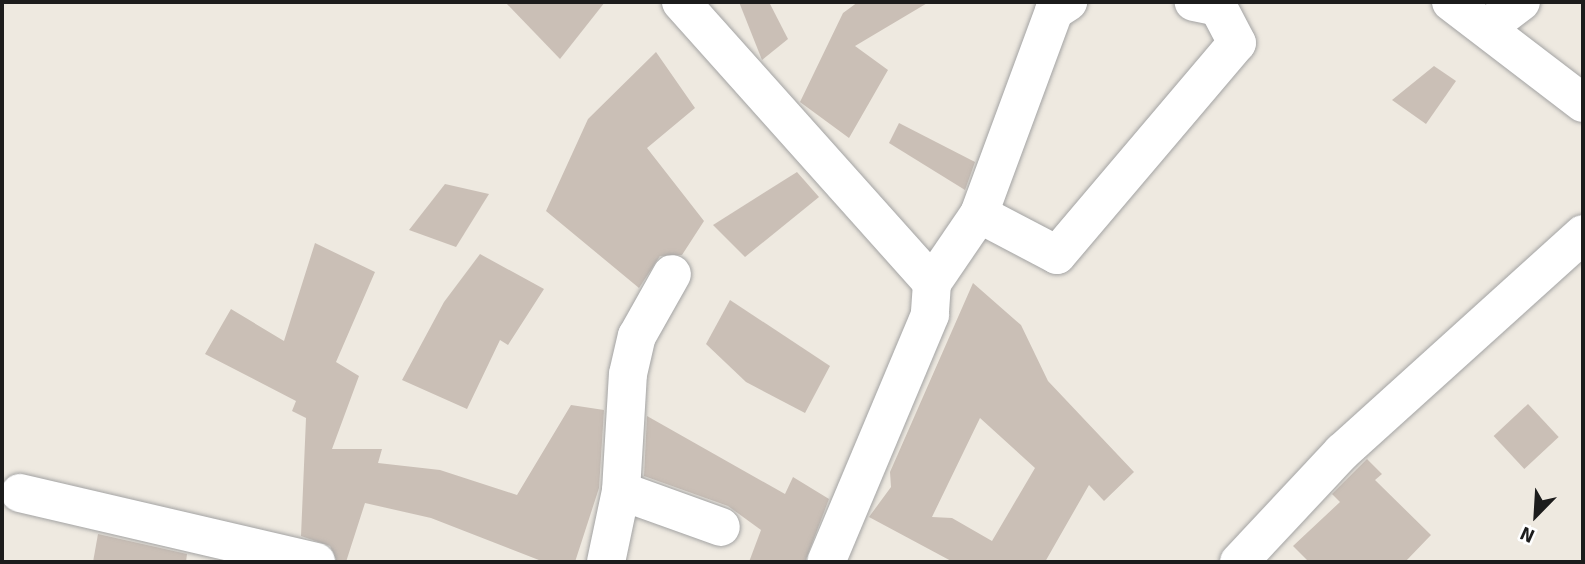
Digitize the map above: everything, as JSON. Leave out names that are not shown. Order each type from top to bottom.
[{"type":"street","points":[[681,2],[932,284]]},
{"type":"street","points":[[826,562],[930,315],[932,284],[979,214],[1055,11],[1068,2]]},
{"type":"street","points":[[979,214],[1057,256],[1237,43],[1218,7],[1194,2]]},
{"type":"street","points":[[1451,2],[1489,26],[1583,103]]},
{"type":"street","points":[[1489,26],[1521,2]]},
{"type":"street","points":[[1239,562],[1342,452],[1583,234]]},
{"type":"street","points":[[607,562],[621,491],[628,374],[637,336],[672,274]]},
{"type":"street","points":[[621,491],[721,527]]},
{"type":"street","points":[[20,493],[215,551],[312,562]]},
{"type":"building","points":[[505,2],[605,2],[560,59]]},
{"type":"building","points":[[739,2],[769,2],[788,39],[762,60]]},
{"type":"building","points":[[858,2],[929,2],[855,46],[888,70],[849,138],[800,102],[843,13]]},
{"type":"building","points":[[656,52],[695,108],[647,148],[704,221],[682,255],[660,256],[639,288],[546,211],[588,119]]},
{"type":"building","points":[[1434,66],[1456,81],[1426,124],[1392,100]]},
{"type":"building","points":[[899,123],[975,162],[965,190],[889,143]]},
{"type":"building","points":[[797,172],[819,197],[745,257],[713,225]]},
{"type":"building","points":[[445,184],[489,194],[456,247],[409,230]]},
{"type":"building","points":[[315,243],[375,272],[336,362],[359,376],[332,449],[382,449],[378,463],[440,470],[517,495],[571,405],[604,410],[599,488],[575,562],[544,562],[431,518],[365,503],[346,562],[337,562],[330,546],[301,536],[306,418],[292,411],[296,401],[205,354],[231,309],[284,341]]},
{"type":"building","points":[[480,254],[544,289],[508,345],[500,340],[467,409],[402,380],[444,302]]},
{"type":"building","points":[[973,283],[1021,325],[1048,381],[1134,472],[1104,501],[1089,485],[1045,562],[953,562],[869,517],[891,487],[890,472]],"holes":[[[980,418],[1035,468],[992,541],[952,518],[932,517]]]},
{"type":"building","points":[[730,300],[830,366],[805,413],[746,382],[706,344]]},
{"type":"building","points":[[1528,404],[1559,437],[1524,469],[1494,436]]},
{"type":"building","points":[[647,416],[785,494],[793,477],[829,499],[805,562],[749,562],[761,530],[728,506],[644,476]]},
{"type":"building","points":[[1367,459],[1382,474],[1375,480],[1431,535],[1405,562],[1309,562],[1293,546],[1340,502],[1332,494]]},
{"type":"building","points":[[98,534],[187,554],[186,562],[93,562]]}]
